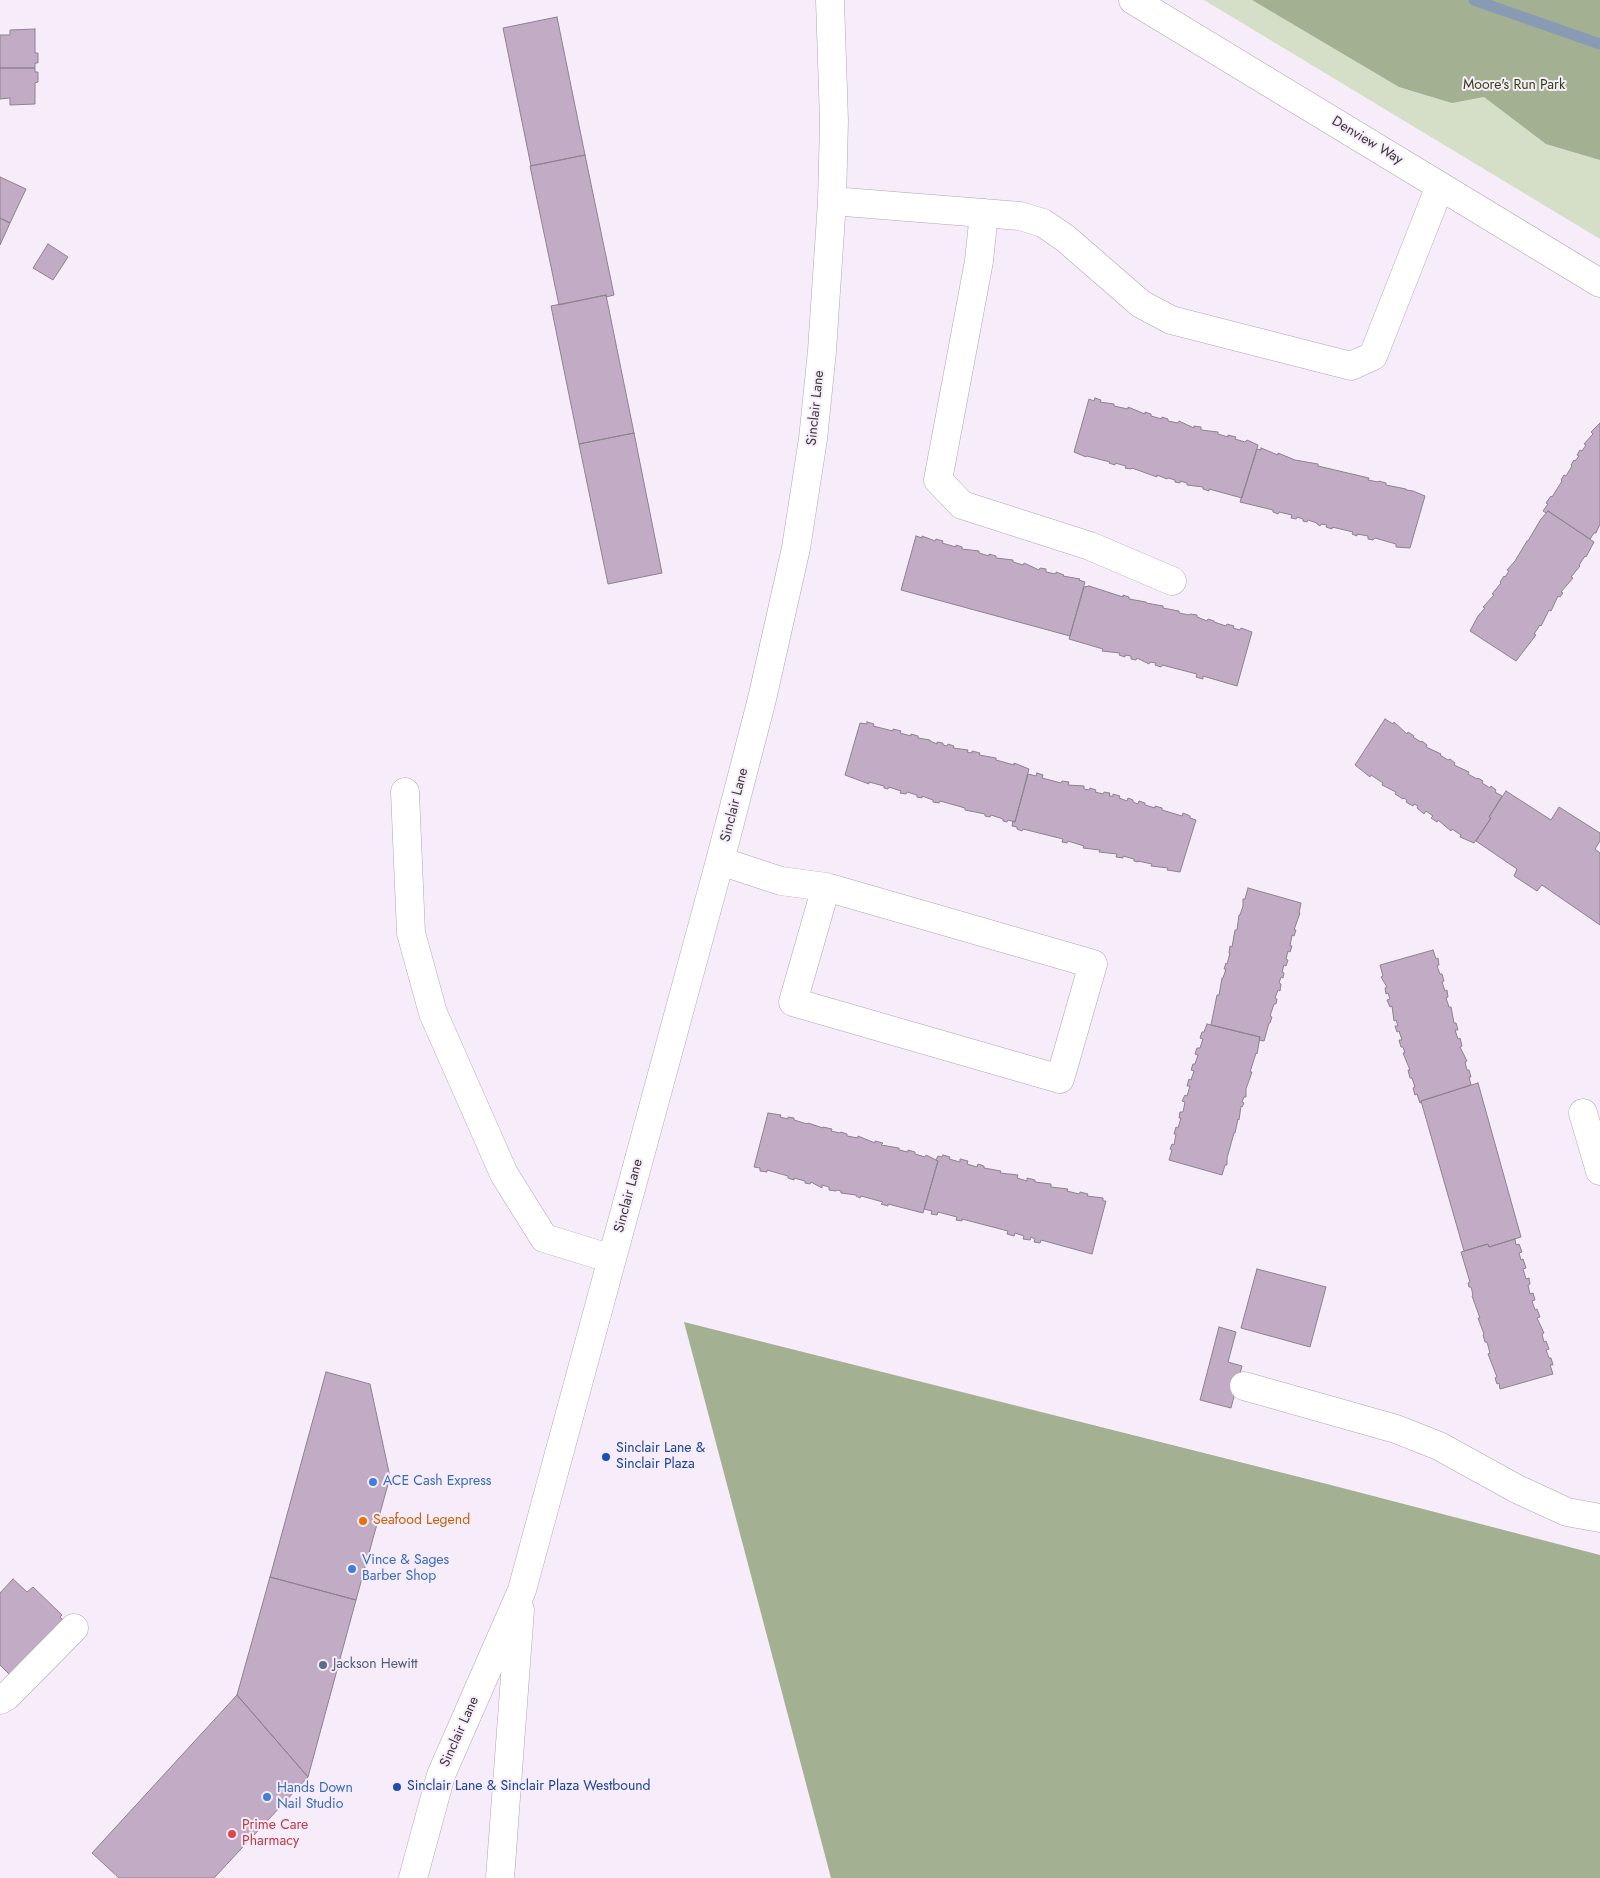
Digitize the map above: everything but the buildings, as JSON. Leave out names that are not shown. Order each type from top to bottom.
[{"type":"street","name":"Sinclair Lane","points":[[413,1878],[441,1775],[522,1590],[720,861],[762,699],[796,548],[813,439],[822,351],[832,201],[834,121],[830,0]]},
{"type":"street","name":"Denview Way","points":[[1134,0],[1600,283]]},
{"type":"street","points":[[832,201],[1020,216],[1043,223],[1065,238],[1141,304],[1171,320],[1351,366],[1373,356],[1440,186]]},
{"type":"street","points":[[984,213],[979,261],[938,480],[962,505],[1090,546],[1172,580]]},
{"type":"street","points":[[404,792],[411,933],[433,1013],[504,1174],[544,1238],[612,1259]]},
{"type":"street","points":[[720,861],[781,881],[826,887],[1093,964],[1060,1079],[793,1002],[826,887]]},
{"type":"street","points":[[1583,1113],[1600,1171]]},
{"type":"street","points":[[1244,1386],[1396,1429],[1439,1446],[1517,1489],[1567,1512],[1600,1518]]},
{"type":"street","name":"Sinclair Lane","points":[[500,1878],[522,1590]]},
{"type":"street","points":[[0,1700],[7,1696],[74,1628]]},
{"type":"green space","name":"Moore's Run Park","points":[[1204,0],[1600,0],[1600,239]]},
{"type":"green space","name":"Moore's Run Park","points":[[1252,0],[1600,0],[1600,160],[1546,144],[1484,97],[1452,103],[1399,87]]},
{"type":"green space","points":[[684,1322],[1327,1484],[1600,1555],[1600,1878],[831,1878]]},
{"type":"waterway","points":[[1474,0],[1600,44]]},
{"type":"place","name":"Sinclair Lane & Sinclair Plaza","points":[[606,1457]]},
{"type":"place","name":"ACE Cash Express","points":[[373,1482]]},
{"type":"place","name":"Seafood Legend","points":[[363,1521]]},
{"type":"place","name":"Vince & Sages Barber Shop","points":[[352,1569]]},
{"type":"place","name":"Jackson Hewitt","points":[[323,1665]]},
{"type":"place","name":"Sinclair Lane & Sinclair Plaza Westbound","points":[[397,1787]]},
{"type":"place","name":"Hands Down Nail Studio","points":[[267,1797]]},
{"type":"place","name":"Prime Care Pharmacy","points":[[232,1834]]}]
